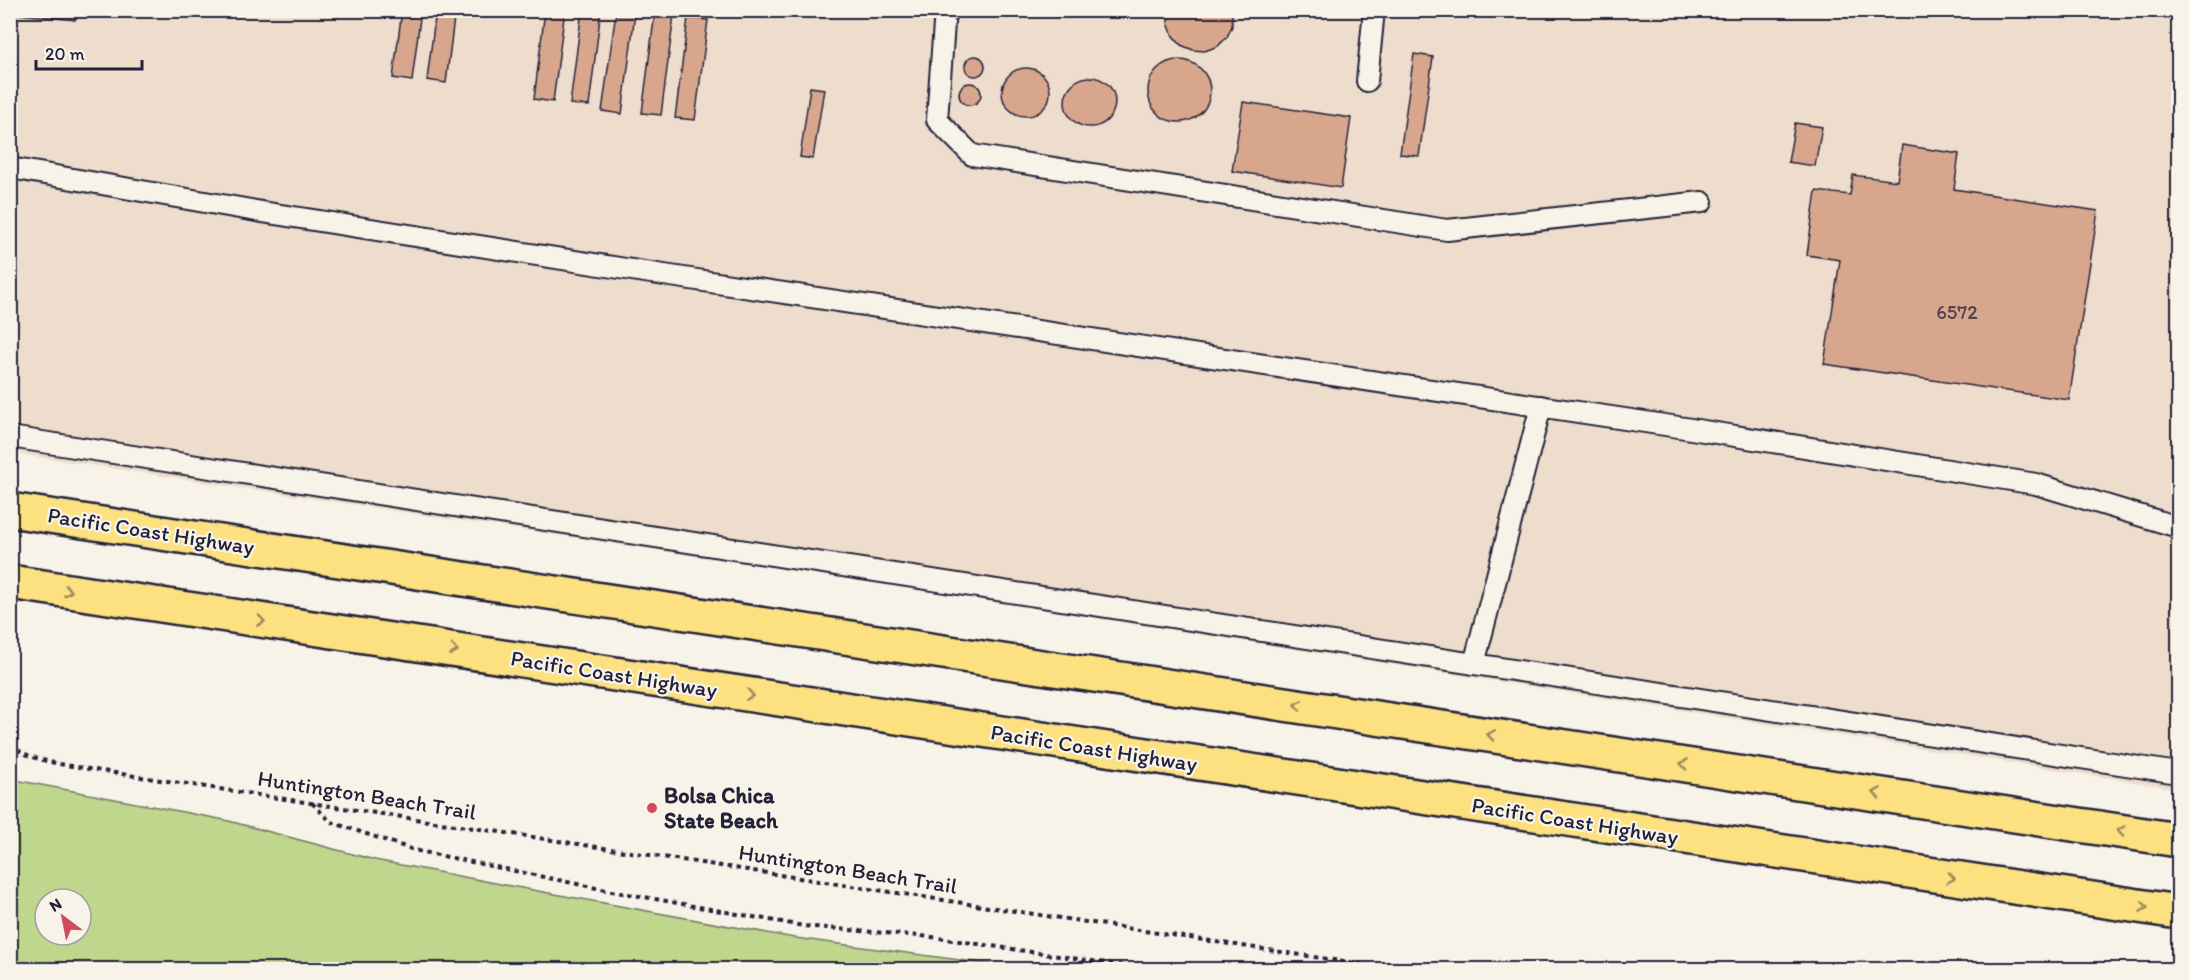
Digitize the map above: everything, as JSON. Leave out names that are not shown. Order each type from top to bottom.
[{"type":"highway","name":"Pacific Coast Highway","points":[[10,510],[2178,840]]},
{"type":"highway","name":"Pacific Coast Highway","points":[[10,582],[2178,912]]},
{"type":"lane","points":[[945,10],[937,120],[972,155],[1447,230],[1702,202]]},
{"type":"lane","points":[[1367,81],[1374,10]]},
{"type":"lane","points":[[10,168],[262,212],[652,274],[1541,406],[2036,484],[2178,527]]},
{"type":"lane","points":[[1474,664],[1541,406]]},
{"type":"lane","points":[[10,437],[2178,773]]},
{"type":"path","name":"Huntington Beach Trail","points":[[10,744],[47,762],[1399,969]]},
{"type":"path","points":[[312,804],[331,822],[414,850],[606,890],[803,926],[932,938],[1152,969]]},
{"type":"shaded area","points":[[10,11],[2178,11],[2178,789],[874,583],[11,453]]},
{"type":"green space","points":[[10,779],[225,820],[375,860],[516,887],[795,938],[1026,969],[11,969]]},
{"type":"building","points":[[10,10],[76,10],[75,20],[10,13]]},
{"type":"building","points":[[328,10],[349,10],[348,14]]},
{"type":"building","points":[[402,10],[421,10],[412,81],[393,78]]},
{"type":"building","points":[[436,10],[455,10],[446,83],[427,80]]},
{"type":"building","points":[[545,10],[565,10],[553,102],[534,99]]},
{"type":"building","points":[[582,10],[601,10],[589,106],[570,104]]},
{"type":"building","points":[[1169,10],[1232,10],[1232,26],[1227,37],[1218,46],[1205,51],[1193,50],[1181,45],[1173,36],[1168,23]]},
{"type":"building","points":[[616,12],[635,13],[622,114],[602,111]]},
{"type":"building","points":[[655,12],[674,15],[661,115],[642,113]]},
{"type":"building","points":[[688,18],[708,20],[695,120],[675,118]]},
{"type":"building","points":[[1414,54],[1433,57],[1419,156],[1400,154]]},
{"type":"building","points":[[975,56],[982,59],[985,66],[982,73],[975,76],[968,73],[965,66],[968,59]]},
{"type":"building","points":[[1179,60],[1196,65],[1201,69],[1205,74],[1210,91],[1205,108],[1201,113],[1196,117],[1179,122],[1162,117],[1157,113],[1153,108],[1148,91],[1153,74],[1157,69],[1162,65]]},
{"type":"building","points":[[1021,68],[1031,68],[1043,75],[1050,87],[1050,97],[1043,109],[1031,116],[1021,116],[1006,105],[1002,97],[1002,87],[1013,72]]},
{"type":"building","points":[[1090,77],[1108,84],[1115,102],[1108,120],[1090,127],[1072,120],[1065,102],[1072,84]]},
{"type":"building","points":[[970,83],[978,86],[981,94],[978,102],[970,105],[962,102],[959,94],[962,86]]},
{"type":"building","points":[[810,87],[824,89],[813,159],[800,157]]},
{"type":"building","points":[[1243,102],[1351,118],[1341,188],[1232,171]]},
{"type":"building","points":[[1795,123],[1822,127],[1815,166],[1788,162]]},
{"type":"building","points":[[1902,145],[1959,154],[1954,189],[2098,211],[2069,400],[1824,364],[1840,260],[1807,255],[1816,191],[1850,195],[1853,175],[1897,181]]},
{"type":"place","name":"Bolsa Chica State Beach","points":[[652,808]]}]
